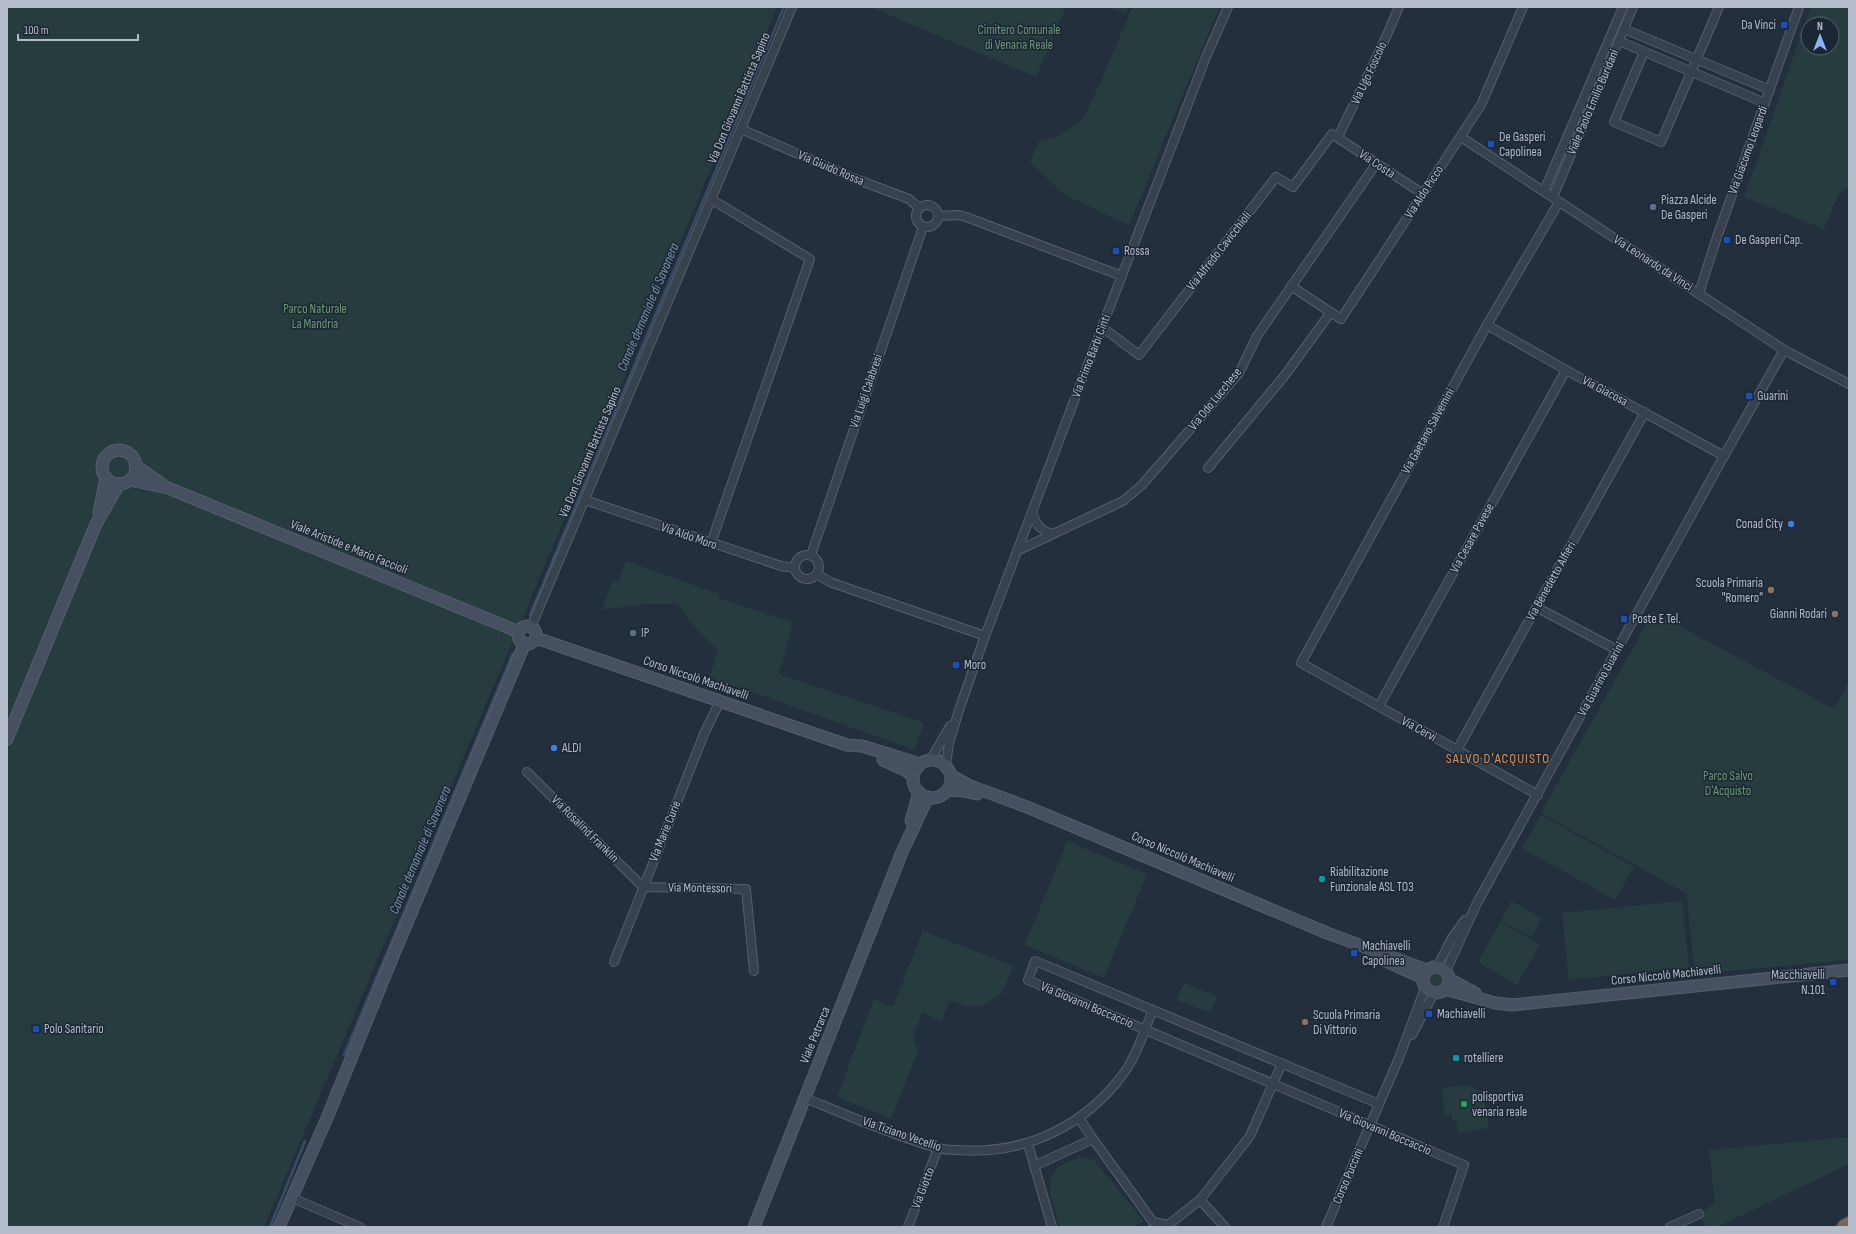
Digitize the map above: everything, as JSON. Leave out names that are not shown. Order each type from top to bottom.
[{"type":"highway","points":[[1844,1227],[1849,1224]]},
{"type":"street","name":"Via Don Giovanni Battista Sapino","points":[[531,627],[792,7]]},
{"type":"street","name":"Via Primo Barbi Cinti","points":[[946,765],[950,743],[960,707],[985,636],[1206,57],[1228,7]]},
{"type":"street","name":"Via Ugo Foscolo","points":[[1335,136],[1382,46],[1399,7]]},
{"type":"street","name":"Via Aldo Picco","points":[[1332,312],[1341,319],[1461,137],[1481,105],[1523,7]]},
{"type":"street","name":"Viale Paolo Emilio Buridani","points":[[1544,191],[1624,7]]},
{"type":"street","name":"Viale Paolo Emilio Buridani","points":[[1556,200],[1633,7]]},
{"type":"street","points":[[1644,52],[1614,122],[1661,142],[1719,7]]},
{"type":"street","name":"Via Giacomo Leopardi","points":[[1699,294],[1717,237],[1799,7]]},
{"type":"street","points":[[1624,29],[1770,90]]},
{"type":"street","points":[[1619,42],[1765,103]]},
{"type":"street","name":"Via Giuido Rossa","points":[[741,129],[853,178],[909,199],[919,208]]},
{"type":"street","name":"Via Costa","points":[[1335,136],[1423,194]]},
{"type":"street","name":"Via Alfredo Cavicchioli","points":[[1102,327],[1139,355],[1276,178],[1293,187],[1335,136]]},
{"type":"street","name":"Via Leonardo da Vinci","points":[[1461,137],[1784,350],[1849,384]]},
{"type":"street","name":"Via Odo Lucchese","points":[[1053,534],[1123,501],[1142,485],[1239,373],[1257,336],[1376,164]]},
{"type":"street","points":[[711,199],[810,259],[711,543]]},
{"type":"street","name":"Via Gaetano Salvemini","points":[[1300,663],[1556,200]]},
{"type":"street","points":[[929,205],[936,209],[938,216],[933,225],[923,226],[920,225],[915,215],[919,208],[929,205]]},
{"type":"street","points":[[938,216],[959,215],[966,217],[1122,276]]},
{"type":"street","name":"Via Luigi Calabresi","points":[[811,555],[923,226]]},
{"type":"street","points":[[1208,468],[1286,375],[1332,312],[1291,286]]},
{"type":"street","name":"Via Giacosa","points":[[1487,325],[1724,456]]},
{"type":"street","name":"Via Guarino Guarini","points":[[1399,1058],[1436,979],[1477,903],[1784,350]]},
{"type":"street","name":"Via Cesare Pavese","points":[[1379,706],[1566,370]]},
{"type":"street","name":"Via Benedetto Alfieri","points":[[1457,750],[1645,412]]},
{"type":"street","points":[[115,451],[121,451],[131,456],[136,466],[130,480],[119,484],[110,482],[106,478],[102,468],[106,457],[115,451]]},
{"type":"street","name":"Viale Aristide e Mario Faccioli","points":[[136,466],[168,488]]},
{"type":"street","points":[[96,524],[106,478]]},
{"type":"street","name":"Viale Aristide e Mario Faccioli","points":[[130,480],[168,488],[519,632]]},
{"type":"street","points":[[7,739],[96,524],[119,484]]},
{"type":"street","name":"Via Aldo Moro","points":[[585,500],[781,566],[795,568]]},
{"type":"street","points":[[1032,512],[1036,525],[1043,531],[1053,534]]},
{"type":"street","points":[[1017,551],[1053,534]]},
{"type":"street","points":[[811,555],[819,563],[820,567],[817,574],[811,579],[804,579],[798,575],[795,568],[800,557],[811,555]]},
{"type":"street","points":[[817,574],[830,582],[985,636]]},
{"type":"street","points":[[1536,607],[1617,650]]},
{"type":"street","points":[[523,627],[531,627],[536,633],[536,638],[533,642],[525,644],[519,637],[519,632],[523,627]]},
{"type":"street","name":"Corso Niccolò Machiavelli","points":[[536,638],[847,745],[895,765],[913,776]]},
{"type":"street","points":[[279,1227],[326,1121],[396,949],[525,644]]},
{"type":"street","name":"Via Cervi","points":[[1300,663],[1538,795]]},
{"type":"street","name":"Via Marie Curie","points":[[614,962],[704,734],[720,701]]},
{"type":"street","name":"Via Primo Barbi Cinti","points":[[931,759],[943,741],[960,707]]},
{"type":"street","name":"Corso Niccolò Machiavelli","points":[[847,745],[862,746],[920,764]]},
{"type":"street","points":[[931,759],[937,760],[946,765],[952,776],[952,781],[948,790],[939,797],[923,795],[914,784],[913,776],[920,764],[931,759]]},
{"type":"street","name":"Via Rosalind Franklin","points":[[527,772],[643,887]]},
{"type":"street","name":"Corso Niccolò Machiavelli","points":[[952,776],[968,785],[1027,807],[1495,1003],[1512,1005],[1849,970]]},
{"type":"street","name":"Corso Niccolò Machiavelli","points":[[948,790],[964,791],[1027,807]]},
{"type":"street","name":"Viale Petrarca","points":[[754,1227],[902,852],[923,795]]},
{"type":"street","name":"Via Montessori","points":[[643,887],[746,889],[754,971]]},
{"type":"street","name":"Via Giovanni Boccaccio","points":[[1379,1104],[1035,961],[1028,980],[1464,1165],[1443,1227]]},
{"type":"street","name":"Via Tiziano Vecellio","points":[[805,1098],[895,1134],[938,1148],[972,1151],[1000,1150],[1028,1144],[1054,1133],[1079,1118],[1098,1104],[1125,1072],[1153,1010]]},
{"type":"street","points":[[301,1176],[314,1135],[326,1106],[352,1058]]},
{"type":"street","name":"Corso Puccini","points":[[1326,1227],[1399,1058]]},
{"type":"street","points":[[1079,1118],[1150,1225],[1168,1225],[1200,1200],[1250,1136],[1282,1064]]},
{"type":"street","points":[[1034,1166],[1093,1139]]},
{"type":"street","points":[[1028,1144],[1052,1227]]},
{"type":"street","name":"Via Giotto","points":[[908,1227],[938,1148]]},
{"type":"street","points":[[292,1198],[360,1227]]},
{"type":"street","points":[[1200,1200],[1225,1227]]},
{"type":"street","points":[[1670,1227],[1699,1214]]},
{"type":"green space","name":"Parco Naturale La Mandria","points":[[7,7],[777,7],[632,360],[264,1227],[7,1227]]},
{"type":"green space","name":"Cimitero Comunale di Venaria Reale","points":[[870,7],[1066,7],[1036,77]]},
{"type":"green space","points":[[1108,7],[1129,7],[1126,14]]},
{"type":"green space","points":[[1132,7],[1219,7],[1129,225],[1065,195],[1030,162],[1038,142],[1059,136],[1083,119],[1104,75]]},
{"type":"green space","points":[[1811,7],[1849,7],[1849,186],[1838,195],[1824,229],[1744,197],[1800,38],[1800,56],[1840,56],[1840,16],[1808,16]]},
{"type":"green space","points":[[626,561],[719,594],[718,598],[793,622],[779,674],[924,723],[915,750],[709,677],[718,651],[695,627],[677,604],[644,604],[602,610],[612,581],[618,582]]},
{"type":"green space","name":"Parco Salvo D'Acquisto","points":[[1653,612],[1834,709],[1849,681],[1849,960],[1695,974],[1686,893],[1541,813]]},
{"type":"green space","points":[[1541,815],[1634,867],[1615,900],[1522,848]]},
{"type":"green space","points":[[1067,841],[1147,874],[1104,978],[1025,945]]},
{"type":"green space","points":[[1511,901],[1542,918],[1532,937],[1501,921]]},
{"type":"green space","points":[[1682,901],[1689,967],[1569,980],[1562,913]]},
{"type":"green space","points":[[1500,922],[1540,944],[1517,985],[1478,962]]},
{"type":"green space","points":[[923,931],[1014,966],[1002,993],[986,1004],[978,1006],[965,1006],[950,1000],[942,1021],[922,1013],[913,1038],[918,1051],[891,1119],[837,1097],[874,999],[893,1007]]},
{"type":"green space","points":[[1433,972],[1439,972],[1444,977],[1442,986],[1439,988],[1433,988],[1428,983],[1428,977]]},
{"type":"green space","points":[[1184,983],[1217,997],[1210,1013],[1177,1000]]},
{"type":"green space","name":"polisportiva venaria reale","points":[[1470,1085],[1484,1094],[1489,1128],[1459,1133],[1457,1121],[1452,1121],[1452,1116],[1444,1115],[1442,1088]]},
{"type":"green space","points":[[1849,1137],[1849,1164],[1717,1227],[1706,1227],[1699,1214],[1715,1203],[1709,1150]]},
{"type":"green space","points":[[1081,1157],[1093,1159],[1144,1221],[1132,1227],[1060,1227],[1051,1193],[1050,1184],[1052,1175],[1058,1168],[1067,1162]]},
{"type":"waterway","name":"Canale demaniale di Savonera","points":[[530,615],[784,7]]},
{"type":"waterway","name":"Canale demaniale di Savonera","points":[[344,1055],[513,653]]},
{"type":"waterway","name":"Canale demaniale di Savonera","points":[[270,1227],[305,1141]]},
{"type":"place","name":"Da Vinci","points":[[1784,25]]},
{"type":"place","name":"De Gasperi Capolinea","points":[[1491,144]]},
{"type":"place","name":"Piazza Alcide De Gasperi","points":[[1653,207]]},
{"type":"place","name":"De Gasperi Cap.","points":[[1727,240]]},
{"type":"place","name":"Rossa","points":[[1116,251]]},
{"type":"place","name":"Guarini","points":[[1749,396]]},
{"type":"place","name":"Conad City","points":[[1791,524]]},
{"type":"place","name":"Scuola Primaria \"Romero\"","points":[[1771,590]]},
{"type":"place","name":"Gianni Rodari","points":[[1835,614]]},
{"type":"place","name":"Poste E Tel.","points":[[1624,619]]},
{"type":"place","name":"IP","points":[[633,633]]},
{"type":"place","name":"Moro","points":[[956,665]]},
{"type":"place","name":"ALDI","points":[[554,748]]},
{"type":"place","name":"Riabilitazione Funzionale ASL TO3","points":[[1322,879]]},
{"type":"place","name":"Machiavelli Capolinea","points":[[1354,953]]},
{"type":"place","name":"Macchiavelli N.101","points":[[1833,982]]},
{"type":"place","name":"Machiavelli","points":[[1429,1014]]},
{"type":"place","name":"Scuola Primaria Di Vittorio","points":[[1305,1022]]},
{"type":"place","name":"Polo Sanitario","points":[[36,1029]]},
{"type":"place","name":"rotelliere","points":[[1456,1058]]},
{"type":"place","name":"polisportiva venaria reale","points":[[1464,1104]]},
{"type":"district","name":"SALVO D'ACQUISTO","points":[[1498,758]]}]
